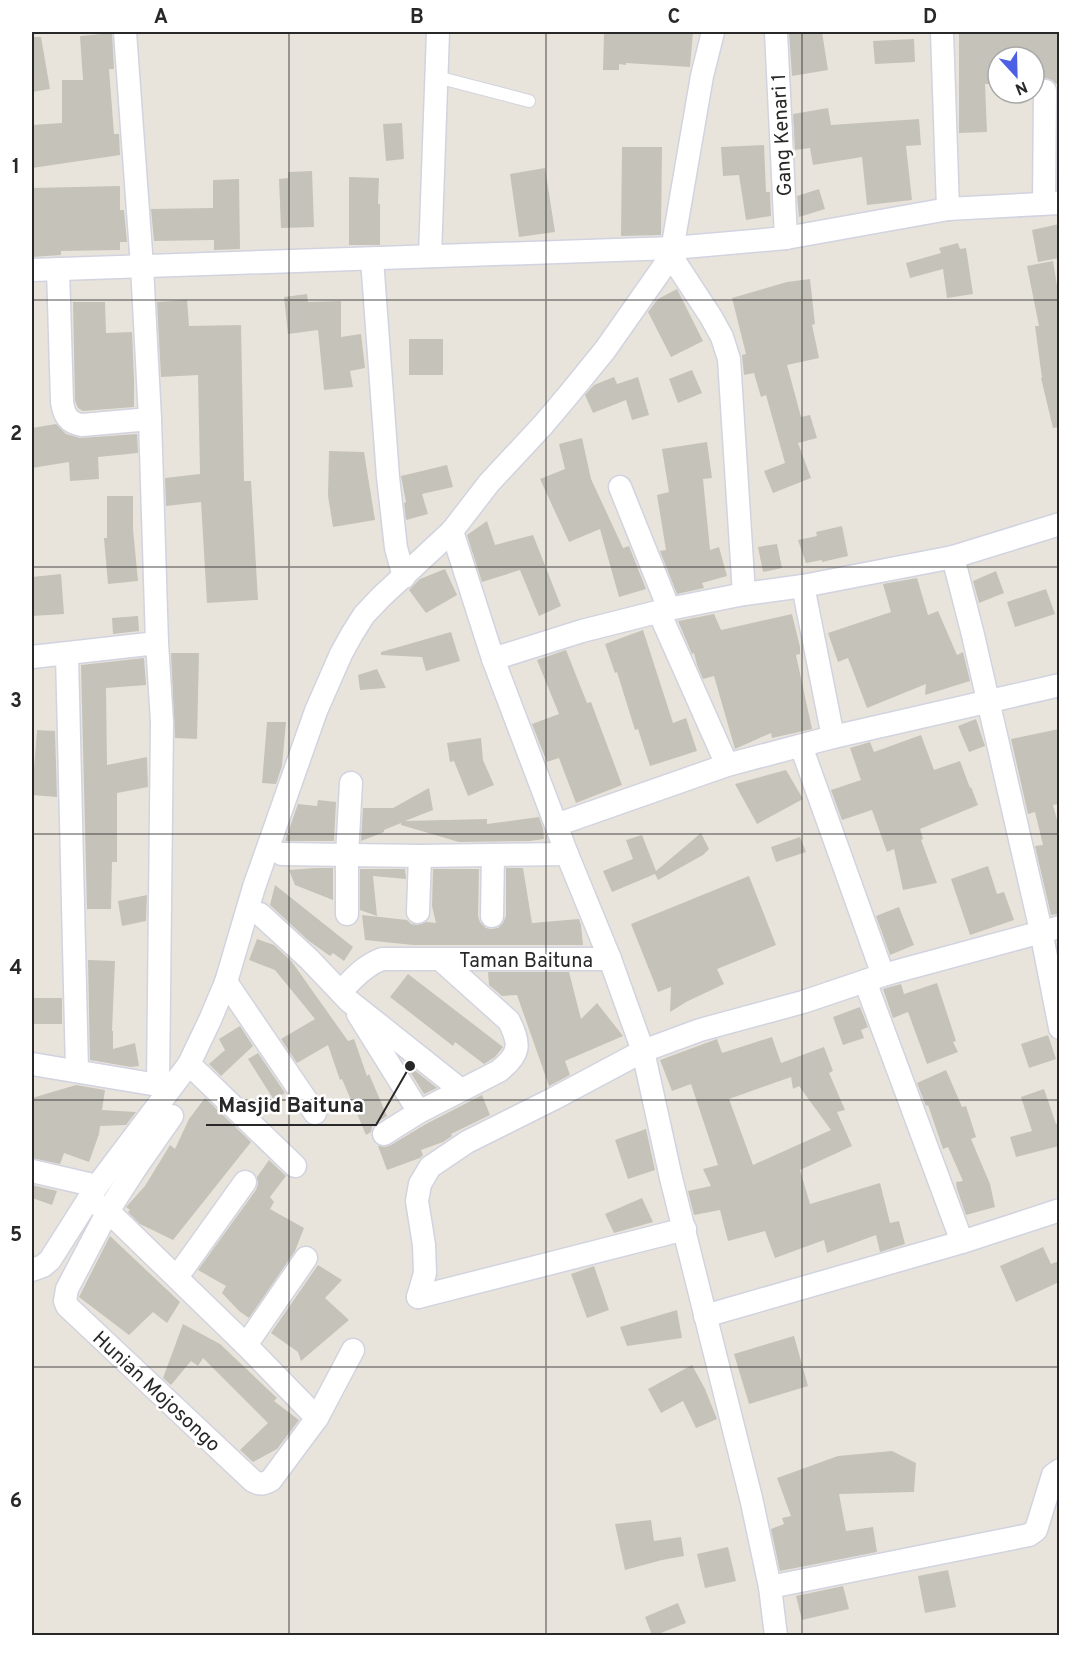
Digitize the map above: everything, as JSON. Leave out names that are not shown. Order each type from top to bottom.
[{"type":"street","points":[[125,32],[142,266],[162,722],[164,1086]]},
{"type":"street","points":[[430,256],[438,32]]},
{"type":"street","points":[[32,1270],[43,1266],[50,1260],[98,1199],[164,1086],[189,1064],[226,982],[254,887],[316,711],[352,634],[364,615],[452,531],[489,483],[543,424],[605,350],[672,252],[702,76],[713,32]]},
{"type":"street","name":"Gang Kenari 1","points":[[776,32],[786,238]]},
{"type":"street","points":[[942,32],[948,209]]},
{"type":"street","points":[[32,270],[430,256],[672,252],[786,238],[948,209],[1052,203],[1046,105]]},
{"type":"street","points":[[672,252],[722,337],[729,359],[744,594]]},
{"type":"street","points":[[372,259],[388,477],[396,548],[404,577]]},
{"type":"street","points":[[58,269],[62,402],[67,419],[74,424],[82,425],[150,419]]},
{"type":"street","points":[[620,487],[664,610],[727,765]]},
{"type":"street","points":[[493,659],[582,630],[664,610],[953,557],[1059,524]]},
{"type":"street","points":[[452,531],[493,659],[567,854],[610,959],[643,1051],[671,1178],[751,1498],[770,1587],[776,1635]]},
{"type":"street","points":[[953,557],[987,701],[1050,929],[1059,1028]]},
{"type":"street","points":[[803,586],[833,737]]},
{"type":"street","points":[[32,657],[157,643]]},
{"type":"street","points":[[67,654],[76,1071]]},
{"type":"street","points":[[556,825],[727,765],[833,737],[1059,685]]},
{"type":"street","points":[[801,746],[874,978],[962,1242]]},
{"type":"street","points":[[347,914],[346,855],[351,783]]},
{"type":"street","points":[[282,854],[420,856],[567,854]]},
{"type":"street","points":[[492,855],[492,916]]},
{"type":"street","points":[[418,912],[420,856]]},
{"type":"street","points":[[260,914],[345,996],[461,1090]]},
{"type":"street","points":[[685,1229],[418,1298],[425,1273],[424,1245],[417,1201],[420,1184],[430,1167],[467,1142],[643,1051],[700,1030],[1050,929]]},
{"type":"street","name":"Taman Baituna","points":[[345,996],[364,968],[382,959],[610,959]]},
{"type":"street","name":"Taman Baituna","points":[[384,1134],[419,1112],[499,1071],[510,1062],[516,1053],[518,1042],[509,1021],[441,960]]},
{"type":"street","points":[[226,982],[315,1113]]},
{"type":"street","points":[[345,996],[419,1112]]},
{"type":"street","points":[[32,1064],[164,1086]]},
{"type":"street","points":[[189,1064],[295,1166]]},
{"type":"street","name":"Hunian Mojosongo","points":[[172,1116],[135,1169],[98,1199],[67,1288],[65,1300],[67,1306],[258,1484],[272,1480],[317,1418],[353,1350]]},
{"type":"street","points":[[32,1171],[98,1199],[317,1418]]},
{"type":"street","points":[[177,1277],[245,1182]]},
{"type":"street","points":[[705,1317],[962,1242],[1059,1210]]},
{"type":"street","points":[[246,1345],[306,1258]]},
{"type":"street","points":[[770,1587],[1029,1535],[1036,1530],[1053,1474],[1059,1470]]},
{"type":"lane","points":[[437,77],[529,101]]},
{"type":"building","points":[[604,32],[693,32],[690,67],[626,63],[626,65],[619,64],[619,70],[603,70]]},
{"type":"building","points":[[789,32],[822,32],[828,70],[792,76]]},
{"type":"building","points":[[959,32],[1059,32],[1059,84],[1046,78],[1046,45],[986,45],[987,132],[959,133]]},
{"type":"building","points":[[112,33],[114,69],[109,69],[114,134],[119,134],[120,155],[32,168],[32,125],[62,123],[62,80],[83,80],[80,36]]},
{"type":"building","points":[[32,37],[41,37],[50,89],[32,92]]},
{"type":"building","points":[[914,39],[915,62],[875,64],[873,41]]},
{"type":"building","points":[[828,108],[831,125],[919,119],[921,145],[906,146],[912,200],[867,205],[862,157],[813,165],[810,148],[795,150],[793,114]]},
{"type":"building","points":[[402,123],[404,159],[386,161],[383,124]]},
{"type":"building","points":[[764,145],[766,192],[770,192],[771,216],[746,220],[739,175],[723,176],[721,147]]},
{"type":"building","points":[[622,147],[662,147],[661,235],[621,236]]},
{"type":"building","points":[[545,168],[555,232],[519,237],[510,174]]},
{"type":"building","points":[[312,171],[314,227],[281,228],[279,179],[288,178],[288,172]]},
{"type":"building","points":[[349,177],[379,178],[380,245],[349,245]]},
{"type":"building","points":[[239,179],[240,249],[214,250],[214,240],[154,241],[151,209],[213,208],[213,180]]},
{"type":"building","points":[[120,186],[120,210],[124,210],[127,242],[120,242],[120,250],[61,251],[61,255],[32,257],[32,188]]},
{"type":"building","points":[[819,189],[825,209],[799,217],[797,196]]},
{"type":"building","points":[[1059,224],[1059,258],[1038,262],[1032,230]]},
{"type":"building","points":[[958,243],[960,249],[966,248],[973,294],[947,298],[943,269],[910,278],[906,263],[941,253],[939,248]]},
{"type":"building","points":[[1053,261],[1059,298],[1059,427],[1053,428],[1041,378],[1035,326],[1039,326],[1027,266]]},
{"type":"building","points":[[810,279],[815,324],[812,325],[819,358],[787,365],[801,417],[810,415],[817,438],[798,443],[811,478],[773,493],[764,471],[785,463],[766,395],[761,397],[754,373],[744,375],[742,355],[746,354],[732,298],[787,282]]},
{"type":"building","points":[[677,289],[703,341],[671,357],[648,312],[658,299]]},
{"type":"building","points":[[307,294],[308,302],[341,301],[341,337],[361,334],[365,368],[350,371],[353,387],[324,390],[318,330],[288,334],[284,297]]},
{"type":"building","points":[[187,300],[189,326],[241,325],[244,481],[251,481],[258,600],[207,603],[201,502],[166,506],[165,478],[200,474],[198,375],[161,377],[157,302]]},
{"type":"building","points":[[73,302],[105,302],[106,333],[132,332],[134,407],[83,411],[78,408],[75,401]]},
{"type":"building","points":[[409,339],[443,339],[443,375],[409,375]]},
{"type":"building","points":[[692,370],[702,393],[678,403],[669,379]]},
{"type":"building","points":[[614,377],[617,384],[638,377],[649,415],[632,420],[626,400],[593,413],[585,395],[594,385]]},
{"type":"building","points":[[56,424],[66,434],[80,438],[137,434],[138,453],[98,457],[99,479],[70,481],[69,462],[32,468],[32,428]]},
{"type":"building","points":[[582,438],[591,479],[623,548],[629,546],[646,589],[619,597],[600,529],[569,542],[540,479],[565,469],[559,444]]},
{"type":"building","points":[[707,442],[712,478],[703,479],[710,550],[719,547],[727,576],[702,583],[704,588],[677,594],[660,551],[666,550],[657,495],[669,492],[662,449]]},
{"type":"building","points":[[329,451],[364,452],[375,520],[333,527],[328,496]]},
{"type":"building","points":[[447,465],[453,487],[422,494],[428,514],[406,520],[404,503],[406,502],[401,476]]},
{"type":"building","points":[[107,496],[133,496],[133,529],[138,581],[108,584],[104,538],[107,538]]},
{"type":"building","points":[[487,521],[495,545],[533,535],[561,606],[539,616],[520,570],[482,582],[467,535]]},
{"type":"building","points":[[842,526],[848,556],[806,563],[798,540],[817,536],[816,532]]},
{"type":"building","points":[[777,544],[782,568],[763,572],[758,547]]},
{"type":"building","points":[[445,569],[457,595],[426,613],[409,590],[420,579]]},
{"type":"building","points":[[996,571],[1004,593],[979,603],[973,581]]},
{"type":"building","points":[[61,574],[64,614],[32,616],[32,577]]},
{"type":"building","points":[[917,578],[928,615],[938,611],[957,655],[963,652],[970,681],[925,695],[926,684],[867,708],[848,658],[838,662],[828,633],[891,612],[883,584]]},
{"type":"building","points":[[1046,589],[1055,614],[1015,627],[1007,602]]},
{"type":"building","points":[[714,614],[721,630],[792,614],[800,647],[800,654],[796,655],[812,729],[772,738],[771,733],[735,749],[714,676],[703,679],[694,653],[692,654],[678,621]]},
{"type":"building","points":[[138,616],[139,631],[113,634],[112,618]]},
{"type":"building","points":[[643,630],[673,723],[686,718],[697,751],[650,766],[605,644]]},
{"type":"building","points":[[451,632],[460,661],[426,671],[422,657],[381,655],[381,652]]},
{"type":"building","points":[[566,650],[587,703],[591,702],[622,785],[576,803],[559,758],[547,762],[532,724],[559,714],[537,660]]},
{"type":"building","points":[[171,653],[199,653],[197,739],[175,738]]},
{"type":"building","points":[[144,658],[146,685],[106,688],[107,765],[147,757],[148,787],[117,793],[117,862],[112,862],[111,909],[87,909],[81,665]]},
{"type":"building","points":[[377,669],[386,688],[360,690],[358,675]]},
{"type":"building","points":[[976,719],[985,746],[969,752],[958,726]]},
{"type":"building","points":[[267,722],[286,722],[282,766],[276,784],[262,783]]},
{"type":"building","points":[[1059,729],[1059,804],[1053,805],[1059,827],[1059,914],[1051,915],[1035,846],[1043,845],[1035,812],[1028,814],[1011,739]]},
{"type":"building","points":[[37,730],[55,731],[57,797],[32,795]]},
{"type":"building","points":[[921,735],[934,770],[960,761],[978,805],[920,829],[923,839],[921,840],[937,883],[903,890],[894,849],[887,852],[872,810],[842,820],[831,790],[861,780],[850,748],[870,742],[874,752]]},
{"type":"building","points":[[481,738],[483,760],[494,785],[468,796],[454,761],[450,762],[447,743]]},
{"type":"building","points":[[786,770],[803,799],[757,824],[735,784]]},
{"type":"building","points":[[429,788],[433,810],[405,821],[487,819],[487,824],[539,817],[544,839],[459,842],[401,825],[401,823],[361,841],[363,808],[393,808]]},
{"type":"building","points":[[318,800],[336,802],[334,841],[285,841],[298,804],[317,806]]},
{"type":"building","points":[[701,833],[709,849],[703,855],[658,880],[655,874],[612,892],[603,871],[633,859],[626,840],[642,835],[656,871]]},
{"type":"building","points":[[800,837],[806,852],[776,862],[771,847]]},
{"type":"building","points":[[988,866],[997,894],[1004,892],[1014,920],[970,935],[951,879]]},
{"type":"building","points":[[333,868],[333,900],[295,885],[289,870]]},
{"type":"building","points":[[506,868],[523,868],[532,923],[579,919],[583,945],[413,945],[365,940],[362,915],[407,920],[417,925],[427,922],[436,923],[432,906],[433,869],[479,869],[478,916],[486,928],[498,928],[506,916]]},
{"type":"building","points":[[360,869],[405,869],[406,879],[373,876],[377,916],[360,910]]},
{"type":"building","points":[[749,876],[776,945],[717,969],[724,984],[670,1012],[671,987],[658,992],[631,924]]},
{"type":"building","points":[[275,885],[353,947],[344,961],[333,953],[330,956],[309,941],[270,905]]},
{"type":"building","points":[[147,895],[146,921],[122,926],[118,901]]},
{"type":"building","points":[[899,907],[914,945],[890,955],[876,916]]},
{"type":"building","points":[[257,939],[274,945],[292,962],[348,1041],[354,1039],[367,1076],[369,1074],[387,1116],[376,1123],[371,1132],[366,1135],[342,1079],[340,1080],[328,1045],[297,1063],[281,1039],[315,1019],[275,970],[249,960]]},
{"type":"building","points":[[88,960],[115,961],[113,1049],[135,1043],[139,1066],[131,1067],[90,1060]]},
{"type":"building","points":[[488,972],[569,972],[581,1019],[597,1003],[623,1036],[565,1061],[570,1075],[549,1086],[517,995],[502,996],[489,985]]},
{"type":"building","points":[[408,974],[503,1047],[495,1057],[484,1064],[455,1042],[453,1046],[390,997]]},
{"type":"building","points":[[937,983],[956,1041],[953,1042],[958,1052],[927,1064],[908,1012],[893,1018],[883,989],[901,984],[904,994]]},
{"type":"building","points":[[32,998],[62,998],[62,1024],[33,1024]]},
{"type":"building","points":[[860,1007],[868,1027],[861,1030],[864,1038],[843,1045],[833,1017]]},
{"type":"building","points":[[240,1026],[253,1046],[221,1076],[209,1064],[225,1050],[219,1039]]},
{"type":"building","points":[[1048,1035],[1056,1059],[1029,1068],[1021,1044]]},
{"type":"building","points":[[772,1037],[781,1063],[824,1047],[833,1071],[829,1073],[845,1110],[837,1112],[852,1146],[800,1170],[810,1204],[880,1183],[890,1223],[899,1221],[905,1244],[880,1252],[876,1235],[827,1253],[824,1240],[775,1258],[765,1231],[728,1241],[720,1210],[694,1215],[688,1191],[711,1186],[703,1169],[718,1165],[691,1084],[672,1091],[660,1060],[717,1039],[722,1053]],"holes":[[[791,1077],[793,1089],[799,1086],[831,1130],[753,1165],[729,1099]]]},
{"type":"building","points":[[258,1053],[285,1093],[274,1100],[248,1059]]},
{"type":"building","points":[[404,1062],[437,1088],[424,1094]]},
{"type":"building","points":[[946,1070],[962,1107],[966,1106],[976,1137],[971,1139],[990,1184],[995,1207],[966,1215],[956,1182],[963,1181],[948,1147],[943,1149],[928,1105],[926,1106],[917,1083]]},
{"type":"building","points":[[76,1085],[105,1090],[102,1110],[136,1112],[126,1125],[100,1126],[89,1162],[64,1153],[60,1164],[32,1158],[32,1098]]},
{"type":"building","points":[[1044,1089],[1056,1124],[1059,1123],[1059,1146],[1016,1157],[1010,1137],[1032,1131],[1021,1097]]},
{"type":"building","points":[[482,1095],[490,1115],[451,1134],[452,1136],[443,1142],[421,1150],[423,1155],[420,1158],[387,1170],[378,1146],[391,1145]]},
{"type":"building","points":[[205,1098],[251,1142],[173,1240],[140,1224],[126,1207],[145,1186],[170,1145],[175,1149],[189,1119]]},
{"type":"building","points":[[646,1129],[655,1170],[628,1179],[615,1140]]},
{"type":"building","points":[[269,1160],[286,1176],[270,1197],[274,1202],[270,1209],[304,1228],[295,1251],[249,1318],[222,1293],[226,1286],[198,1270],[256,1190],[257,1177]]},
{"type":"building","points":[[32,1185],[57,1191],[52,1205],[32,1198]]},
{"type":"building","points":[[642,1198],[653,1222],[614,1233],[605,1214]]},
{"type":"building","points":[[110,1236],[180,1302],[167,1323],[153,1312],[129,1335],[79,1297]]},
{"type":"building","points":[[1043,1247],[1051,1264],[1059,1261],[1059,1282],[1016,1302],[1000,1266]]},
{"type":"building","points":[[318,1265],[342,1280],[325,1298],[349,1320],[301,1361],[298,1352],[271,1333]]},
{"type":"building","points":[[594,1266],[609,1310],[587,1318],[571,1274]]},
{"type":"building","points":[[677,1310],[682,1338],[627,1346],[620,1327]]},
{"type":"building","points":[[183,1324],[220,1344],[277,1398],[274,1401],[299,1420],[277,1449],[253,1462],[240,1450],[268,1423],[203,1358],[198,1366],[191,1361],[171,1385],[163,1378]]},
{"type":"building","points":[[794,1336],[808,1386],[749,1404],[734,1354]]},
{"type":"building","points":[[692,1365],[717,1419],[696,1428],[683,1401],[661,1413],[648,1389]]},
{"type":"building","points":[[892,1451],[916,1463],[914,1492],[839,1494],[846,1531],[873,1527],[877,1552],[780,1571],[771,1529],[784,1524],[782,1518],[791,1516],[777,1478],[838,1456]]},
{"type":"building","points":[[651,1520],[654,1541],[681,1537],[684,1556],[625,1570],[615,1524]]},
{"type":"building","points":[[728,1547],[736,1581],[705,1588],[697,1554]]},
{"type":"building","points":[[948,1570],[956,1607],[925,1613],[918,1576]]},
{"type":"building","points":[[843,1586],[849,1609],[802,1620],[796,1596]]},
{"type":"building","points":[[678,1603],[686,1623],[652,1635],[645,1617]]},
{"type":"place","name":"Masjid Baituna","points":[[410,1066]]}]
